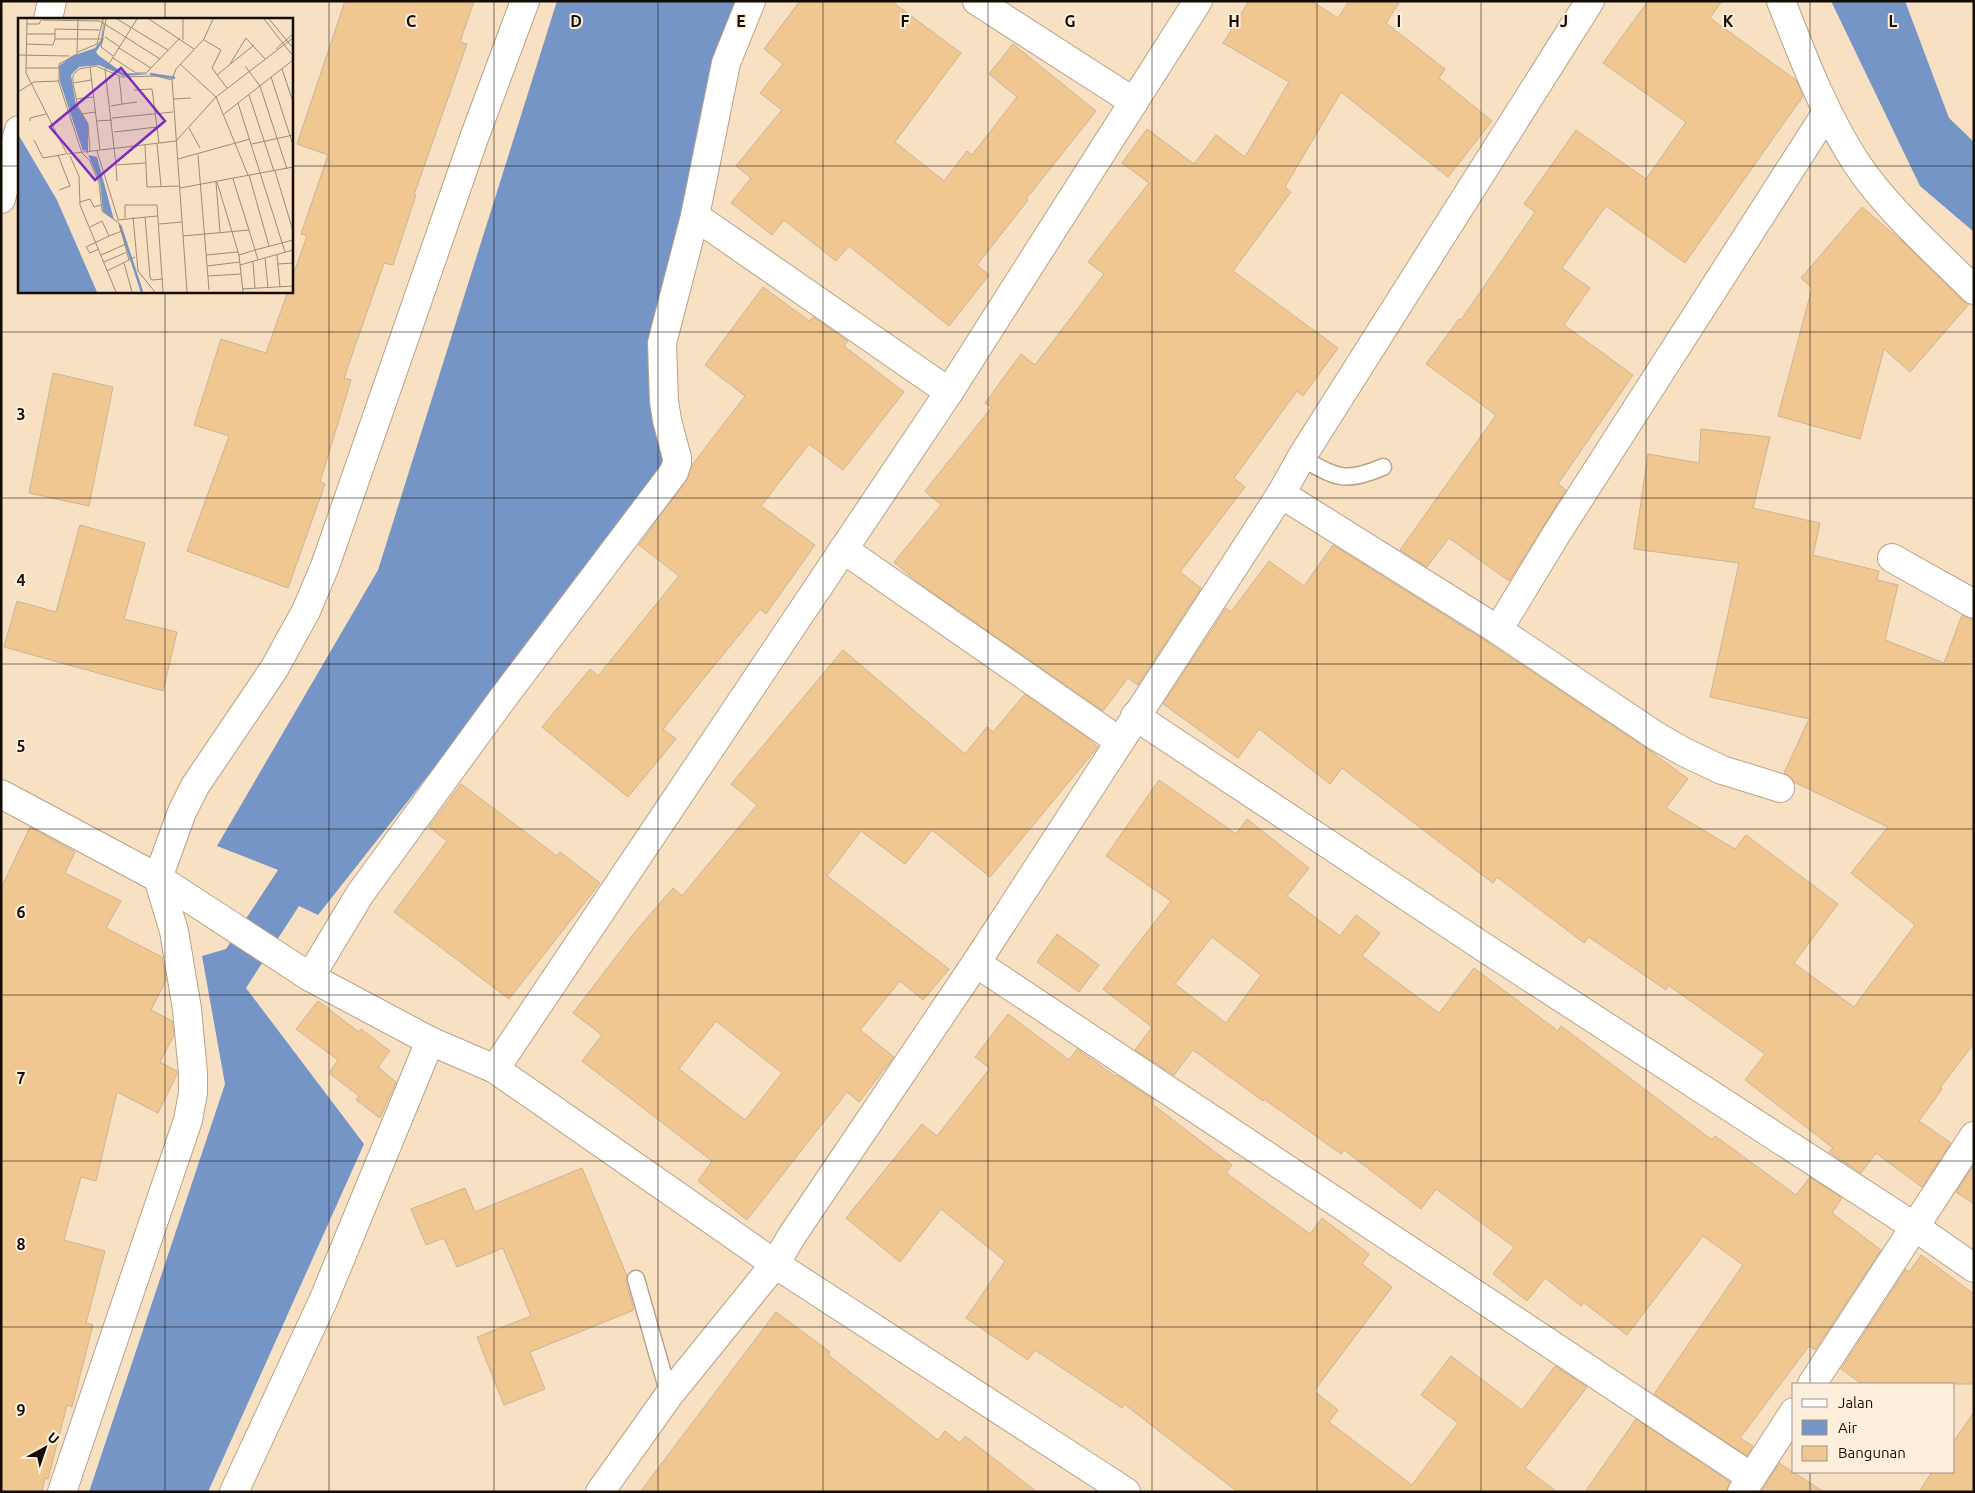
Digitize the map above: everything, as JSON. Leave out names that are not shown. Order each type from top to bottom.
[{"type":"street","points":[[48,18],[52,1]]},
{"type":"street","points":[[62,1492],[188,1120],[193,1093],[193,1073],[182,972],[174,931],[158,878],[182,812],[195,786],[274,669],[306,611],[325,566],[474,138],[525,1]]},
{"type":"street","points":[[301,971],[360,894],[502,698],[674,472],[677,464],[666,420],[662,344],[694,216],[726,63],[751,1]]},
{"type":"street","points":[[977,1],[1134,102]]},
{"type":"street","points":[[495,1069],[949,392],[1198,1]]},
{"type":"street","points":[[600,1492],[670,1395],[775,1264],[792,1234],[976,963],[1281,494],[1301,458],[1590,1]]},
{"type":"street","points":[[1781,1],[1827,112],[1857,163],[1870,181],[1974,290]]},
{"type":"street","points":[[1498,630],[1557,533],[1827,112]]},
{"type":"street","points":[[1,199],[12,138]]},
{"type":"street","points":[[694,216],[949,392]]},
{"type":"street","points":[[1281,494],[1498,630],[1656,736],[1722,770],[1780,788]]},
{"type":"street","points":[[843,549],[1119,741]]},
{"type":"street","points":[[1892,558],[1974,604]]},
{"type":"street","points":[[1135,716],[1482,946],[1916,1227],[1974,1268]]},
{"type":"street","points":[[1,794],[158,878],[301,971],[430,1042],[495,1069],[775,1264],[1126,1492]]},
{"type":"street","points":[[976,963],[1746,1484],[1792,1415]]},
{"type":"street","points":[[234,1492],[323,1301],[430,1042]]},
{"type":"street","points":[[1813,1383],[1974,1136]]},
{"type":"lane","points":[[1301,458],[1341,477],[1365,475],[1383,467]]},
{"type":"lane","points":[[636,1279],[670,1395]]},
{"type":"water","points":[[557,1],[736,1],[654,362],[673,465],[318,915],[299,906],[246,988],[364,1144],[208,1492],[89,1492],[225,1084],[202,956],[226,949],[278,870],[217,846],[378,570]]},
{"type":"water","points":[[1831,1],[1905,1],[1949,118],[1974,142],[1974,232],[1920,186]]},
{"type":"building","points":[[345,1],[474,1],[460,42],[467,44],[414,195],[416,195],[393,265],[384,263],[344,378],[351,380],[320,482],[325,484],[288,588],[187,551],[229,436],[194,425],[221,339],[266,353],[288,292],[292,292],[292,278],[307,236],[301,234],[328,155],[297,144]]},
{"type":"building","points":[[800,1],[891,1],[961,53],[895,142],[944,181],[967,151],[972,155],[1017,97],[989,74],[1013,44],[1096,111],[1026,199],[1028,200],[977,265],[989,275],[949,326],[849,246],[836,261],[784,220],[772,235],[731,203],[751,178],[736,166],[782,110],[760,93],[783,64],[764,49]]},
{"type":"building","points":[[1249,1],[1311,1],[1338,18],[1349,1],[1400,1],[1386,23],[1445,69],[1439,78],[1492,121],[1448,177],[1341,92],[1285,187],[1291,192],[1233,271],[1338,348],[1303,396],[1297,391],[1234,478],[1245,487],[1180,572],[1201,588],[1138,685],[1128,678],[1103,711],[920,584],[894,562],[941,505],[925,491],[992,407],[985,403],[1021,354],[1035,365],[1104,274],[1088,262],[1149,183],[1122,163],[1147,129],[1194,164],[1216,135],[1245,157],[1289,82],[1223,43]]},
{"type":"building","points":[[1648,1],[1722,1],[1710,18],[1796,80],[1803,96],[1685,263],[1606,206],[1562,268],[1590,288],[1564,325],[1633,375],[1558,484],[1566,490],[1509,581],[1449,538],[1427,567],[1400,550],[1496,415],[1426,364],[1459,319],[1461,320],[1535,212],[1524,204],[1576,130],[1646,179],[1686,122],[1603,63]]},
{"type":"building","points":[[1862,207],[1903,242],[1963,301],[1969,304],[1910,372],[1884,349],[1860,439],[1778,416],[1812,288],[1801,278]]},
{"type":"building","points":[[763,287],[809,321],[813,317],[848,341],[844,346],[904,392],[843,470],[809,444],[761,506],[815,545],[766,614],[760,609],[663,729],[676,739],[628,797],[542,727],[590,669],[598,676],[679,576],[639,545],[686,481],[692,465],[745,396],[705,365]]},
{"type":"building","points":[[53,373],[113,387],[89,506],[29,493]]},
{"type":"building","points":[[1701,429],[1770,437],[1753,508],[1820,523],[1813,555],[1879,571],[1877,580],[1898,585],[1885,640],[1944,663],[1962,615],[1974,620],[1974,1043],[1940,1088],[1942,1089],[1919,1121],[1951,1143],[1922,1187],[1876,1153],[1861,1173],[1829,1152],[1833,1148],[1745,1080],[1765,1054],[1668,985],[1666,990],[1589,937],[1584,943],[1497,877],[1493,883],[1342,768],[1330,784],[1259,729],[1238,758],[1163,704],[1226,608],[1231,612],[1269,561],[1304,586],[1333,545],[1489,643],[1652,752],[1688,779],[1666,808],[1735,849],[1746,835],[1838,904],[1794,963],[1854,1007],[1915,925],[1851,873],[1888,827],[1794,782],[1791,777],[1784,773],[1809,719],[1710,697],[1739,563],[1634,549],[1648,454],[1699,463]]},
{"type":"building","points":[[80,525],[145,543],[124,619],[177,632],[163,691],[4,647],[17,601],[56,612]]},
{"type":"building","points":[[843,650],[965,754],[987,727],[993,732],[1025,694],[1098,747],[990,877],[932,830],[905,864],[861,831],[827,876],[949,969],[923,1000],[900,981],[860,1030],[894,1057],[859,1102],[847,1092],[747,1220],[698,1181],[712,1161],[582,1061],[602,1035],[573,1013],[635,932],[673,888],[682,896],[757,805],[731,784]],"holes":[[[716,1021],[782,1073],[745,1120],[679,1069]]]},
{"type":"building","points":[[1159,780],[1236,834],[1247,819],[1309,868],[1287,896],[1340,936],[1356,915],[1380,933],[1362,956],[1439,1013],[1474,968],[1558,1031],[1561,1026],[1712,1140],[1715,1136],[1796,1195],[1810,1177],[1842,1198],[1832,1213],[1881,1250],[1815,1350],[1809,1346],[1740,1438],[1753,1446],[1747,1456],[1654,1394],[1743,1265],[1703,1236],[1627,1335],[1584,1303],[1581,1306],[1545,1278],[1527,1301],[1493,1274],[1514,1247],[1436,1189],[1421,1209],[1344,1150],[1341,1154],[1193,1050],[1174,1075],[1135,1050],[1152,1027],[1103,989],[1171,901],[1106,856]],"holes":[[[1212,937],[1261,975],[1226,1023],[1175,984]]]},
{"type":"building","points":[[461,784],[557,856],[560,852],[600,883],[509,999],[394,912],[447,841],[429,827]]},
{"type":"building","points":[[30,827],[75,852],[65,873],[121,901],[106,928],[162,957],[166,980],[151,1010],[172,1021],[174,1035],[160,1062],[177,1071],[177,1074],[158,1113],[117,1092],[96,1181],[81,1177],[64,1240],[105,1251],[86,1323],[93,1325],[72,1407],[67,1405],[48,1479],[45,1478],[42,1492],[1,1492],[1,888]]},
{"type":"building","points":[[1057,934],[1099,965],[1079,992],[1037,962]]},
{"type":"building","points":[[318,1001],[359,1032],[361,1029],[390,1051],[378,1067],[396,1082],[380,1118],[356,1100],[359,1096],[329,1073],[338,1060],[296,1029]]},
{"type":"building","points":[[1008,1014],[1069,1060],[1077,1049],[1115,1076],[1154,1100],[1152,1104],[1232,1165],[1226,1173],[1310,1234],[1322,1218],[1369,1254],[1362,1264],[1392,1287],[1314,1391],[1338,1410],[1329,1422],[1412,1485],[1458,1423],[1421,1395],[1451,1356],[1522,1410],[1555,1366],[1587,1387],[1525,1468],[1557,1492],[1238,1492],[1124,1404],[1122,1408],[1035,1350],[1028,1360],[966,1318],[1005,1261],[941,1209],[900,1262],[846,1218],[922,1124],[937,1136],[990,1068],[975,1057]]},
{"type":"building","points":[[1974,1165],[1974,1204],[1956,1192]]},
{"type":"building","points":[[582,1168],[627,1276],[626,1282],[634,1310],[530,1352],[545,1389],[504,1405],[477,1337],[531,1316],[503,1248],[457,1267],[444,1238],[426,1245],[411,1209],[465,1188],[475,1212]]},
{"type":"building","points":[[1921,1255],[1974,1294],[1974,1384],[1861,1383],[1841,1369],[1906,1269],[1909,1272]]},
{"type":"building","points":[[776,1312],[830,1352],[828,1355],[938,1440],[945,1431],[960,1443],[965,1436],[1037,1492],[640,1492]]},
{"type":"building","points":[[1974,1412],[1974,1492],[1919,1492],[1931,1473],[1955,1473],[1955,1440]]},
{"type":"building","points":[[1636,1419],[1730,1482],[1726,1492],[1585,1492]]},
{"type":"building","points":[[1779,1463],[1824,1492],[1761,1492]]}]
